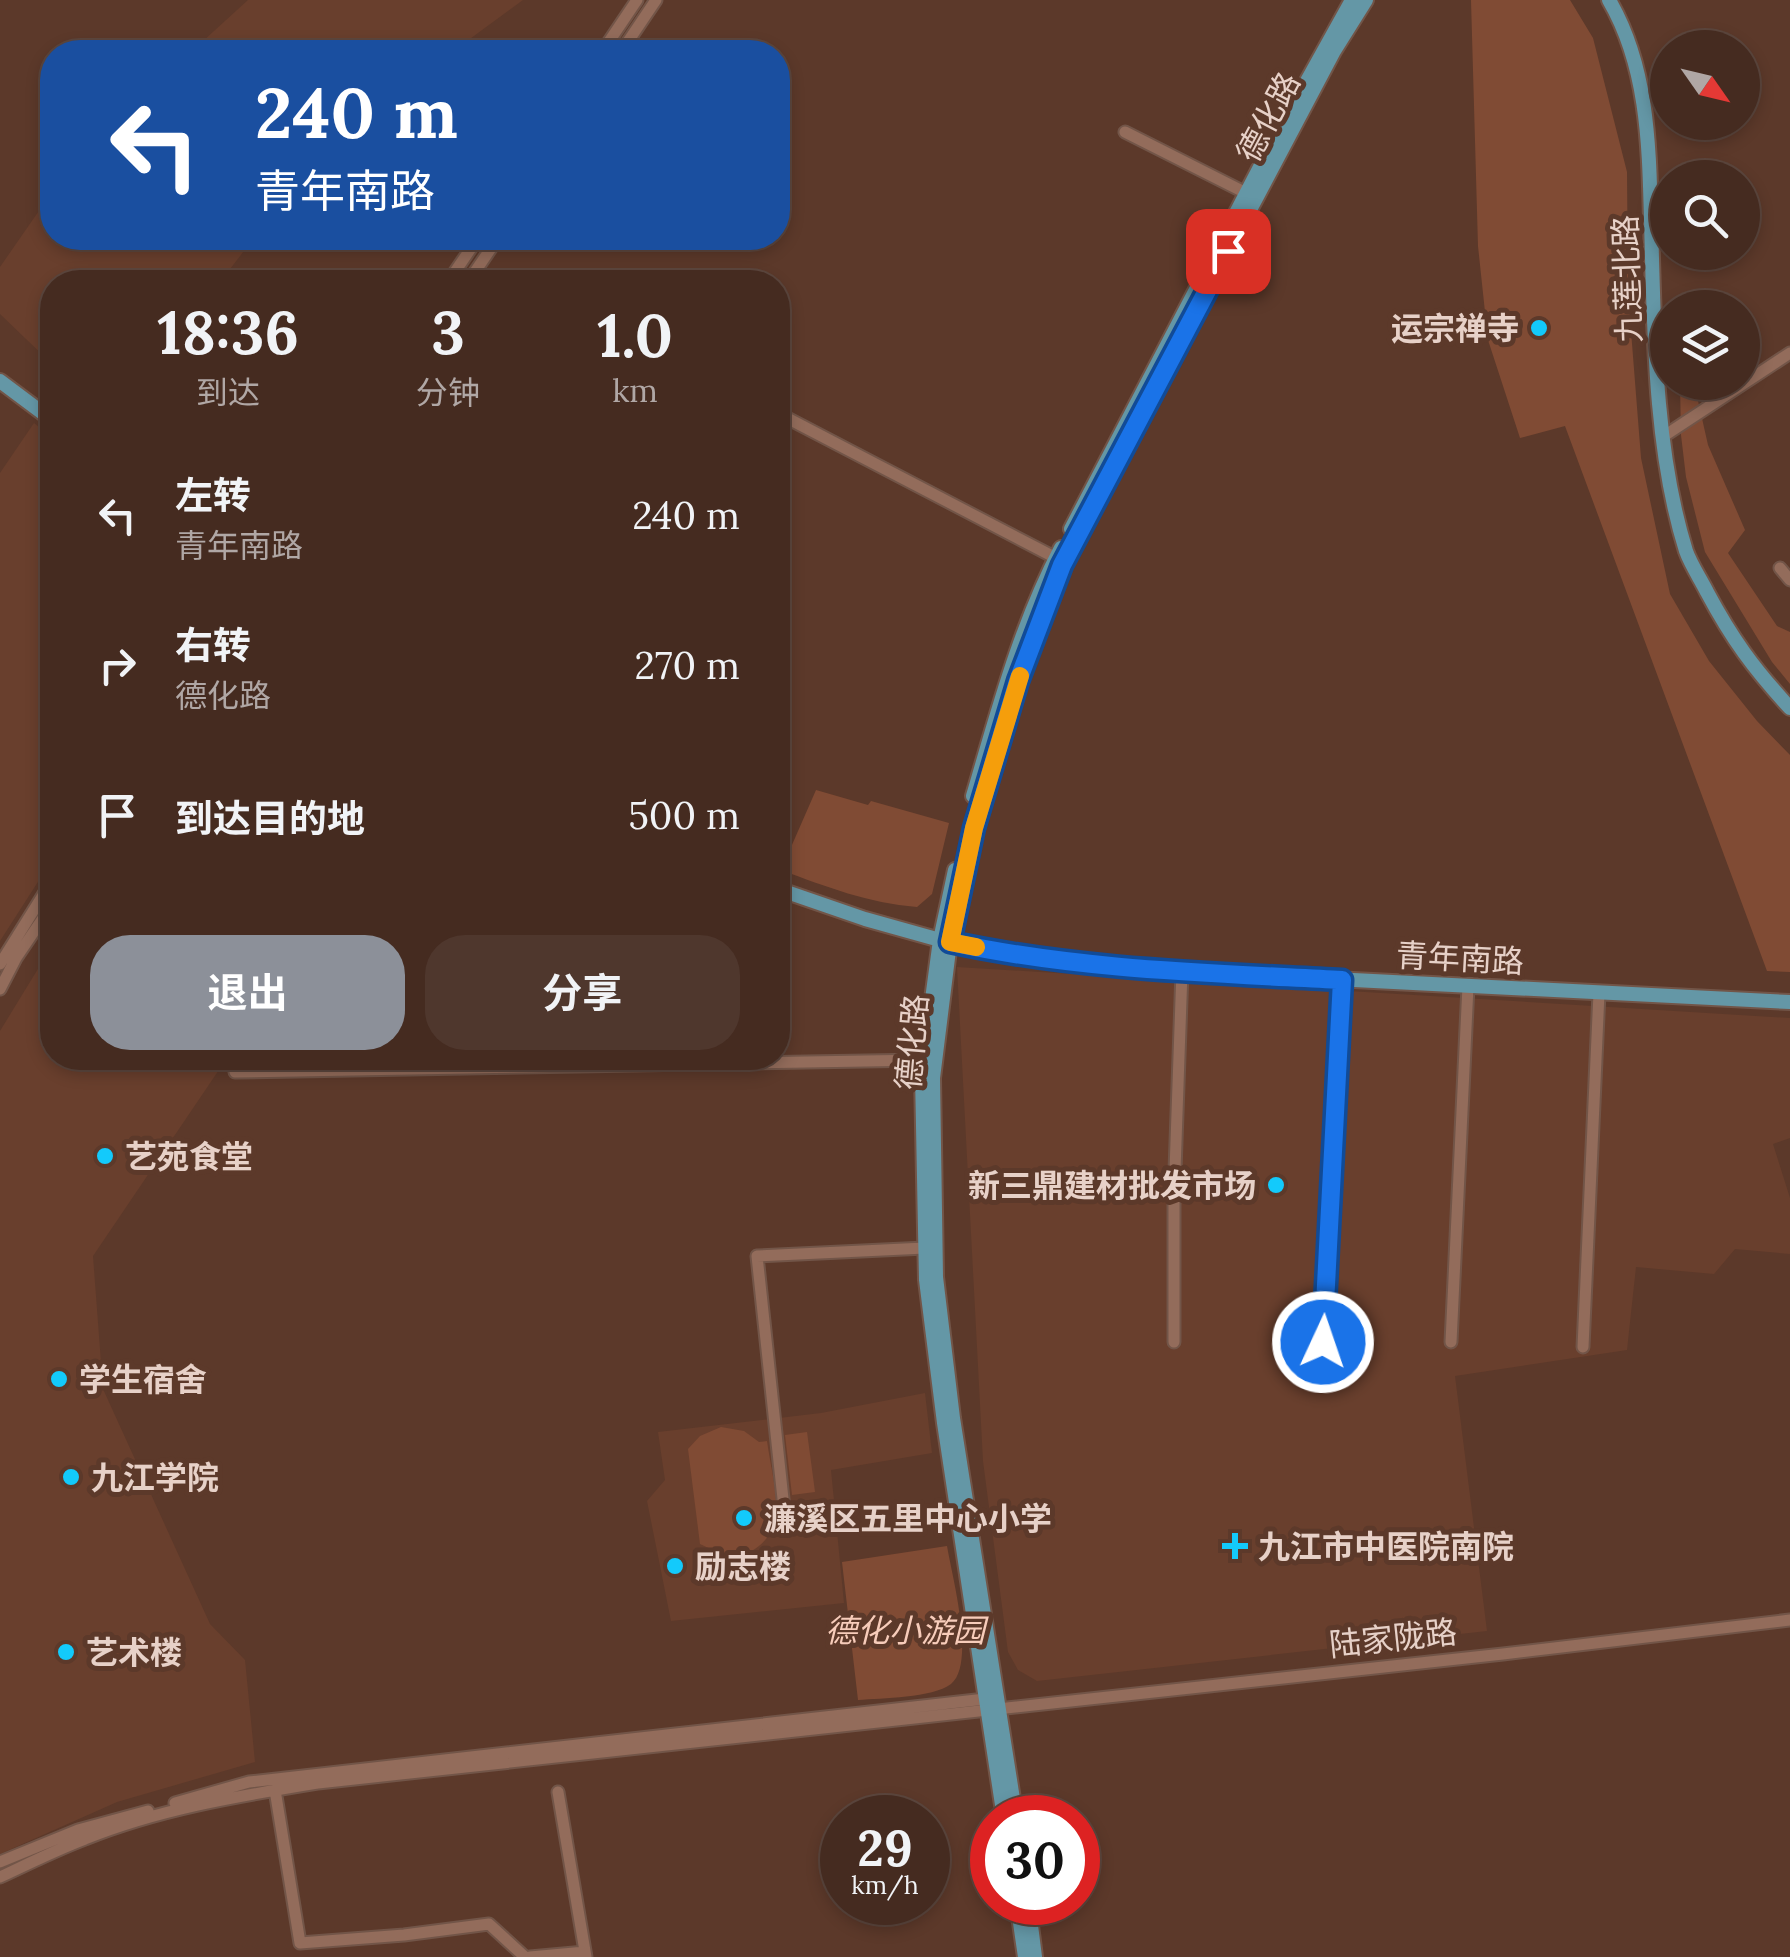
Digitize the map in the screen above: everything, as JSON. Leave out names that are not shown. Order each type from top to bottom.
[{"type":"main road","name":"德化路","points":[[1011,1795],[944,1423],[926,1280],[924,1060],[965,824],[1007,678],[1056,558],[1246,193],[1352,0]]},
{"type":"main road","name":"德化路","points":[[1002,1795],[936,1277],[933,1078],[945,941],[1018,681],[1062,565],[1334,50],[1366,0]]},
{"type":"main road","name":"九莲北路","points":[[1609,0],[1624,25],[1644,106],[1650,174],[1652,295],[1665,458],[1687,553],[1732,640],[1790,708]]},
{"type":"main road","points":[[0,381],[40,411]]},
{"type":"main road","name":"青年南路","points":[[790,892],[864,919],[945,941],[1000,953],[1118,968],[1790,1002]]},
{"type":"main road","points":[[1020,1925],[1025,1957]]},
{"type":"main road","points":[[1031,1925],[1035,1957]]},
{"type":"street","points":[[610,40],[636,0]]},
{"type":"street","points":[[629,40],[656,0]]},
{"type":"street","points":[[1125,132],[1246,193]]},
{"type":"street","points":[[1664,436],[1790,354]]},
{"type":"street","points":[[790,420],[1056,558]]},
{"type":"street","points":[[1780,568],[1790,580]]},
{"type":"street","points":[[0,964],[40,900]]},
{"type":"street","points":[[0,989],[40,923]]},
{"type":"street","points":[[1174,1342],[1174,1200],[1182,972]]},
{"type":"street","points":[[1323,1342],[1342,980]]},
{"type":"street","points":[[1451,1342],[1468,986]]},
{"type":"street","points":[[1583,1347],[1599,993]]},
{"type":"street","points":[[790,1062],[924,1060]]},
{"type":"street","points":[[235,1072],[350,1070]]},
{"type":"street","points":[[784,1508],[757,1256],[925,1248]]},
{"type":"street","name":"陆家陇路","points":[[993,1703],[1502,1654],[1790,1620]]},
{"type":"street","points":[[0,1876],[87,1838],[162,1814],[275,1790],[993,1703]]},
{"type":"street","points":[[0,1862],[78,1830],[249,1782],[993,1703]]},
{"type":"street","points":[[275,1790],[302,1957]]},
{"type":"street","points":[[300,1942],[488,1924],[528,1957],[585,1954],[558,1792]]},
{"type":"shaded area","points":[[248,0],[523,0],[468,40],[204,40]]},
{"type":"shaded area","points":[[40,209],[40,250],[245,250],[229,270],[40,270],[40,352],[0,314],[0,267]]},
{"type":"shaded area","points":[[34,423],[40,428],[40,879],[0,941],[0,473]]},
{"type":"shaded area","name":"九江学院","points":[[40,966],[40,1070],[219,1070],[93,1256],[103,1389],[210,1624],[245,1660],[255,1762],[117,1802],[0,1854],[0,1031]]},
{"type":"shaded area","points":[[957,967],[1790,1018],[1790,1138],[1773,1144],[1790,1198],[1790,1254],[1735,1249],[1714,1274],[1636,1267],[1627,1350],[1455,1376],[1487,1631],[1037,1681],[1018,1670],[1008,1652],[983,1461]]},
{"type":"shaded area","name":"濂溪区五里中心小学","points":[[925,1393],[932,1453],[831,1470],[844,1603],[671,1621],[647,1501],[665,1480],[658,1432],[821,1413]]},
{"type":"green space","points":[[1471,0],[1570,0],[1593,38],[1627,172],[1628,293],[1641,458],[1670,594],[1709,661],[1790,755],[1790,972],[1767,971],[1565,426],[1520,438],[1488,340],[1478,246]]},
{"type":"green space","points":[[1680,400],[1698,400],[1708,445],[1745,530],[1728,553],[1777,626],[1790,632],[1790,684],[1772,662],[1705,552],[1686,477]]},
{"type":"green space","points":[[816,790],[949,823],[932,894],[917,907],[848,893],[790,873],[790,849]]},
{"type":"green space","points":[[721,1427],[744,1431],[759,1442],[767,1441],[776,1496],[773,1527],[765,1540],[752,1551],[732,1559],[700,1544],[688,1449],[700,1436]]},
{"type":"green space","points":[[807,1432],[815,1492],[792,1495],[785,1435]]},
{"type":"green space","name":"德化小游园","points":[[947,1546],[962,1639],[958,1674],[951,1684],[932,1692],[858,1700],[842,1562]]},
{"type":"slow traffic","points":[[976,947],[950,942],[974,828],[1020,676]]},
{"type":"place","name":"运宗禅寺","points":[[1539,328]]},
{"type":"place","name":"艺苑食堂","points":[[105,1156]]},
{"type":"place","name":"新三鼎建材批发市场","points":[[1276,1185]]},
{"type":"place","name":"学生宿舍","points":[[59,1379]]},
{"type":"place","name":"九江学院","points":[[71,1477]]},
{"type":"place","name":"濂溪区五里中心小学","points":[[744,1518]]},
{"type":"place","name":"九江市中医院南院","points":[[1235,1546]]},
{"type":"place","name":"励志楼","points":[[675,1566]]},
{"type":"place","name":"艺术楼","points":[[66,1652]]},
{"type":"route","points":[[1228,251],[1062,565],[1018,681],[974,828],[950,942],[1000,953],[1118,968],[1342,980],[1323,1342]]}]
